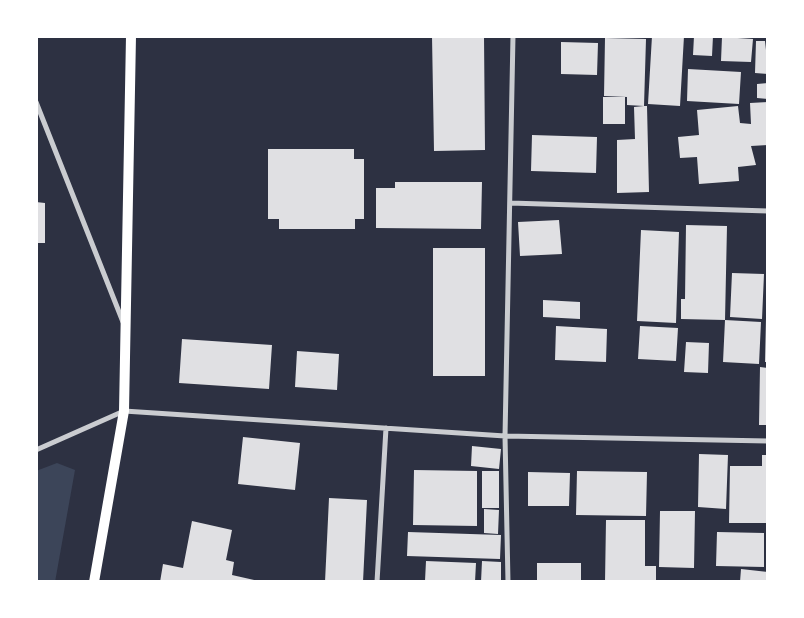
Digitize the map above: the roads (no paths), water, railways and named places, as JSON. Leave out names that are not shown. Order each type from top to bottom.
[{"type":"main road","points":[[94,582],[124,411],[131,36]]},
{"type":"street","points":[[508,582],[505,436],[512,36]]},
{"type":"street","points":[[36,102],[125,327]]},
{"type":"street","points":[[510,203],[768,211]]},
{"type":"street","points":[[36,450],[124,411],[505,436],[768,441]]},
{"type":"street","points":[[377,582],[386,428]]}]
